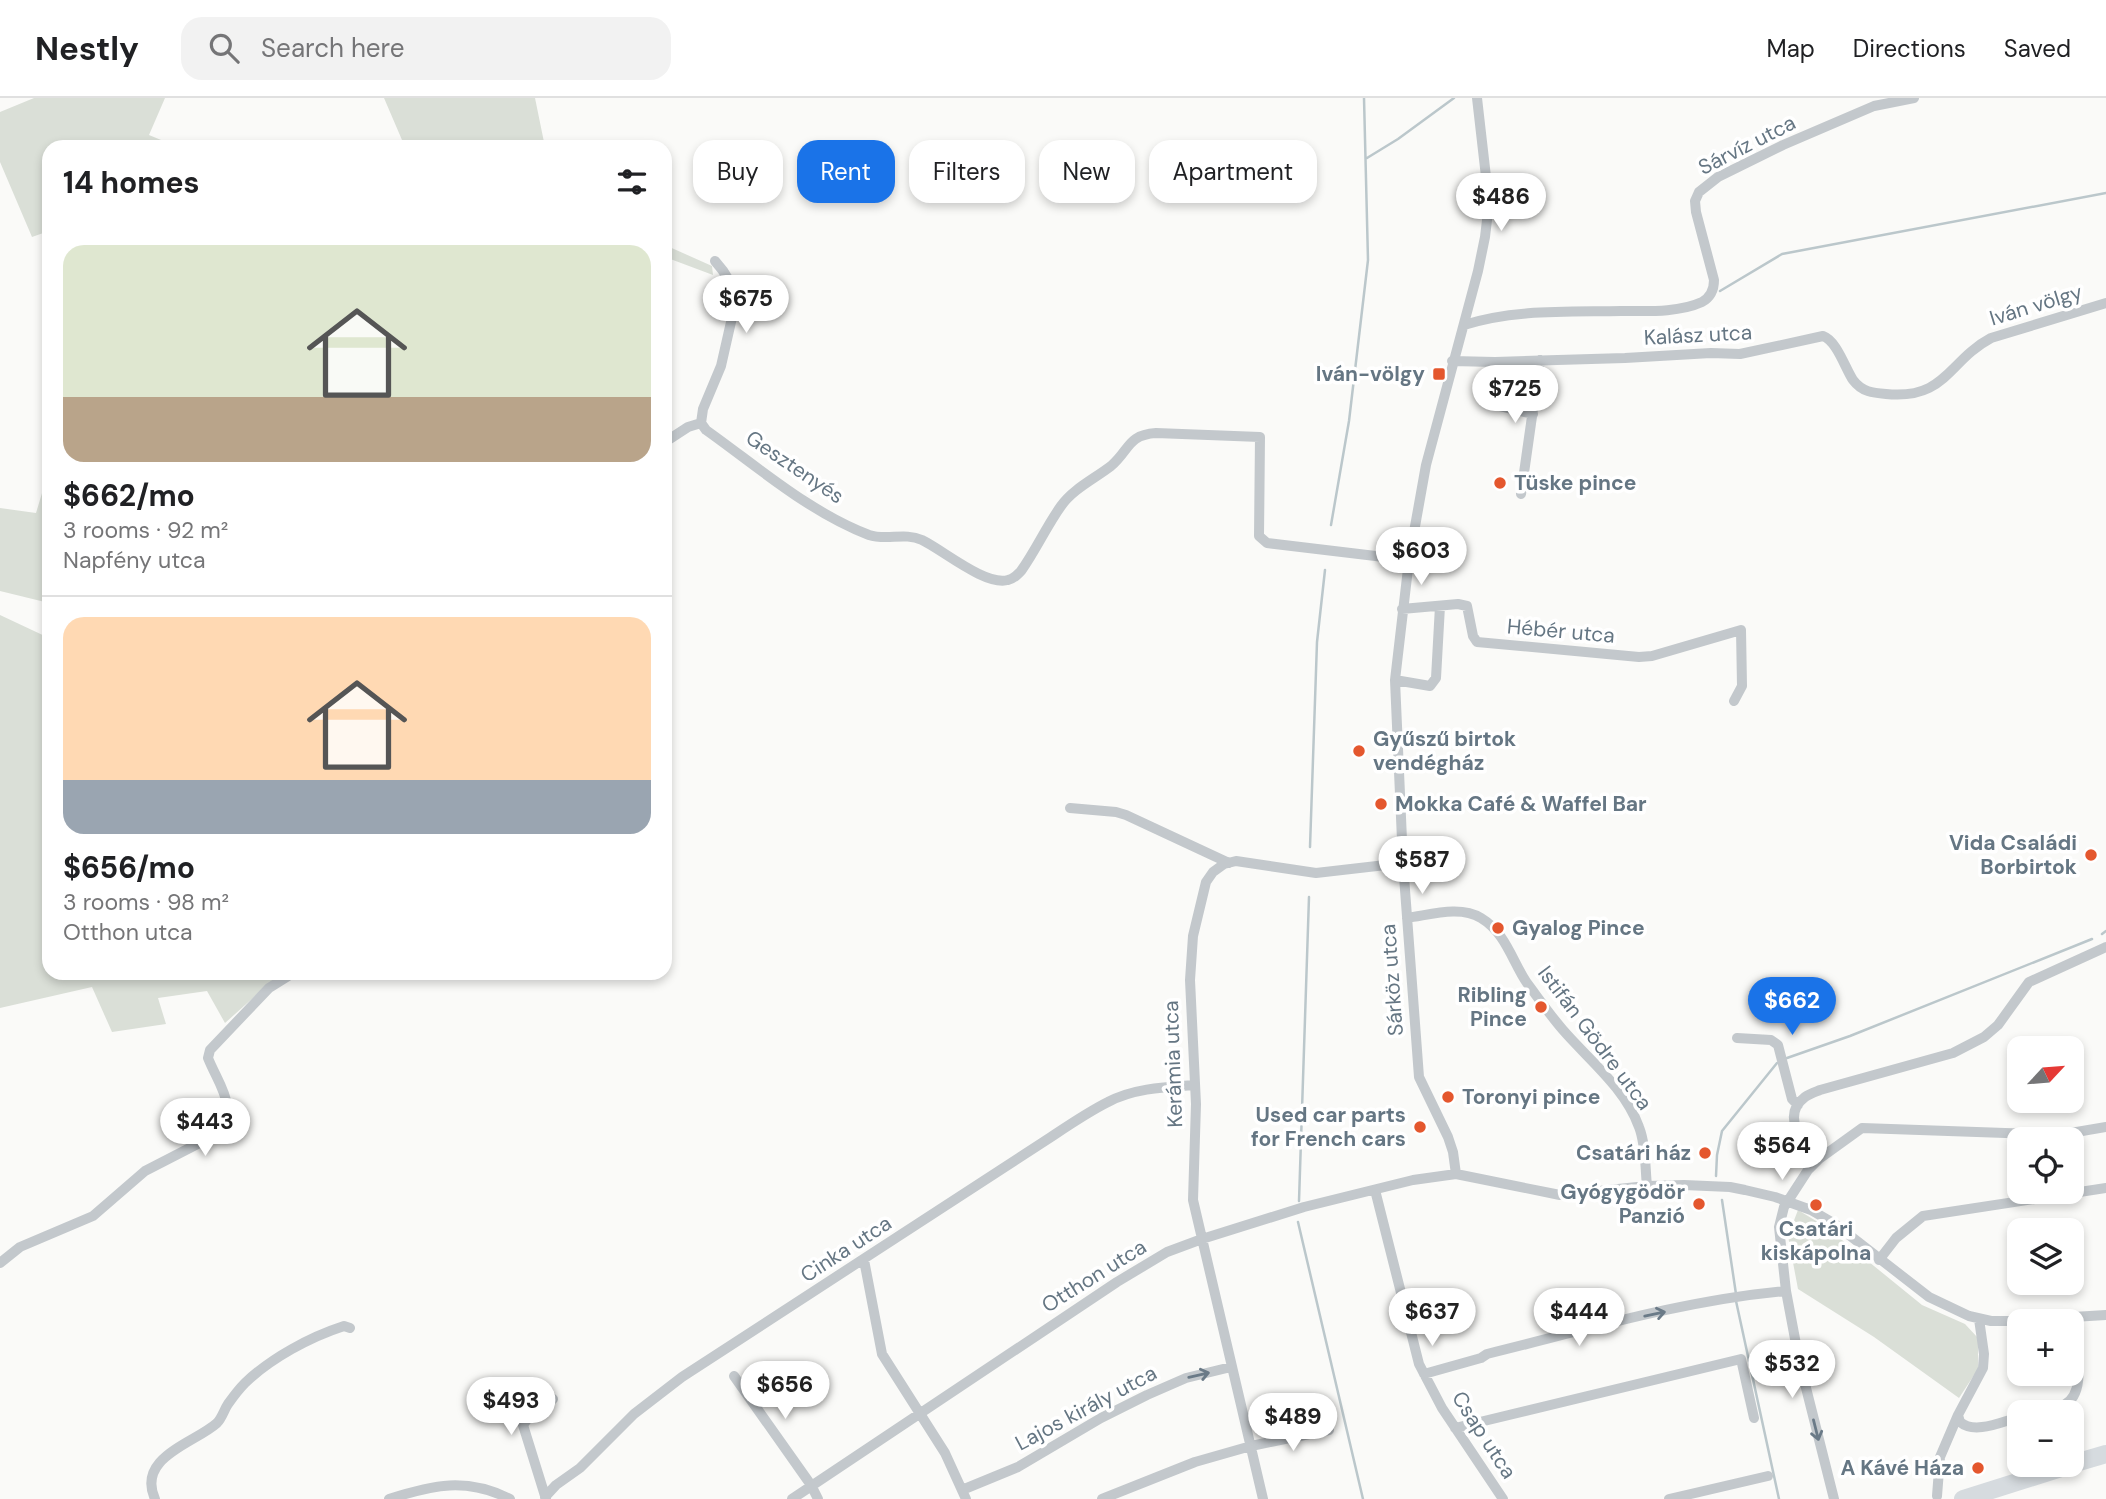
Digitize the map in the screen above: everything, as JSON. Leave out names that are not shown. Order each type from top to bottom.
[{"type":"main road","points":[[2084,1461],[2106,1454]]},
{"type":"main road","points":[[1963,1499],[2034,1477]]},
{"type":"street","name":"Sárköz utca","points":[[1456,1174],[1448,1137],[1419,1077],[1403,863],[1395,680],[1409,560],[1426,465],[1478,271],[1489,203],[1477,98]]},
{"type":"street","name":"Sárvíz utca","points":[[1464,324],[1485,318],[1535,313],[1674,309],[1702,301],[1714,288],[1714,280],[1696,212],[1695,201],[1699,192],[1718,177],[1783,145],[1874,106],[1914,98]]},
{"type":"street","points":[[672,437],[688,427],[701,423],[703,410],[721,366],[736,300],[728,276],[715,261]]},
{"type":"street","name":"Iván völgy","points":[[1911,396],[1935,386],[1979,344],[1991,338],[2106,303]]},
{"type":"street","name":"Kalász utca","points":[[1452,361],[1740,354],[1823,336],[1831,342],[1858,386],[1868,392],[1911,396]]},
{"type":"street","points":[[1521,494],[1540,360]]},
{"type":"street","points":[[1494,362],[1499,406],[1533,414]]},
{"type":"street","name":"Gesztenyés","points":[[701,423],[706,430],[822,513],[870,535],[909,535],[922,540],[995,580],[1013,579],[1021,571],[1062,504],[1092,477],[1111,466],[1135,437],[1156,433],[1260,437],[1259,536],[1267,543],[1409,560]]},
{"type":"street","name":"Hébér utca","points":[[1402,609],[1458,604],[1467,606],[1473,636],[1477,642],[1639,657],[1652,656],[1741,630],[1742,686],[1734,701]]},
{"type":"street","points":[[1395,680],[1430,686],[1434,683],[1440,606]]},
{"type":"street","points":[[1070,808],[1116,812],[1228,863],[1257,863],[1317,873],[1403,863]]},
{"type":"street","name":"Kerámia utca","points":[[1228,863],[1213,872],[1206,882],[1193,936],[1190,979],[1195,1085],[1193,1200],[1264,1499]]},
{"type":"street","name":"Istifán Gödre utca","points":[[1408,918],[1457,912],[1479,916],[1493,926],[1509,947],[1525,979],[1542,1003],[1605,1075],[1630,1110],[1641,1135],[1647,1186]]},
{"type":"street","points":[[1819,1159],[1797,1135],[1794,1122],[1798,1105],[1804,1097],[1970,1045],[1998,1025],[2029,982],[2106,947]]},
{"type":"street","points":[[0,1263],[20,1247],[93,1216],[145,1171],[215,1135],[222,1128],[229,1116],[228,1104],[208,1058],[210,1050],[269,988],[282,980]]},
{"type":"street","points":[[1737,1038],[1771,1040],[1778,1045],[1792,1099],[1798,1105]]},
{"type":"street","name":"Cinka utca","points":[[543,1498],[580,1468],[634,1414],[682,1377],[1109,1101],[1146,1090],[1195,1085]]},
{"type":"street","points":[[1834,1499],[1804,1382],[1786,1292],[1779,1227],[1788,1201],[1808,1170],[1862,1128],[2059,1135],[2106,1127]]},
{"type":"street","name":"Otthon utca","points":[[792,1499],[1117,1282],[1167,1252],[1304,1207],[1413,1180],[1456,1174],[1560,1195],[1647,1186],[1730,1187],[1788,1201],[1835,1224],[1929,1297],[1979,1319]]},
{"type":"street","points":[[1880,1260],[1896,1238],[1923,1216],[2106,1188]]},
{"type":"street","name":"Csap utca","points":[[1375,1190],[1424,1374],[1455,1428],[1503,1499]]},
{"type":"street","points":[[864,1260],[882,1354],[946,1453],[964,1494]]},
{"type":"street","points":[[1424,1374],[1487,1354],[1728,1298],[1786,1292]]},
{"type":"street","points":[[2084,1316],[2106,1315]]},
{"type":"street","points":[[1937,1496],[1940,1457],[1983,1368],[1984,1354],[1979,1319],[2007,1321]]},
{"type":"street","points":[[155,1499],[151,1491],[151,1479],[170,1451],[218,1422],[228,1404],[246,1383],[267,1366],[316,1337],[344,1326],[350,1328]]},
{"type":"street","points":[[1455,1428],[1741,1359],[1754,1418]]},
{"type":"street","name":"Lajos király utca","points":[[964,1494],[1147,1395],[1186,1378],[1231,1367]]},
{"type":"street","points":[[734,1376],[811,1485],[818,1499]]},
{"type":"street","points":[[543,1498],[523,1424],[531,1414],[553,1399]]},
{"type":"street","points":[[1958,1415],[1961,1422],[1969,1428],[2007,1420]]},
{"type":"street","points":[[1102,1499],[1184,1465],[1251,1446],[1329,1430]]},
{"type":"street","points":[[1669,1499],[1768,1476]]},
{"type":"street","points":[[389,1499],[426,1487],[454,1484],[477,1486],[510,1499]]},
{"type":"shaded area","points":[[34,98],[165,98],[149,135],[161,140],[42,140],[42,233],[32,237],[0,162],[0,112]]},
{"type":"shaded area","points":[[384,98],[535,98],[544,140],[402,140]]},
{"type":"shaded area","points":[[672,248],[712,266],[713,275],[672,260]]},
{"type":"shaded area","points":[[42,493],[42,601],[0,591],[0,508],[36,513]]},
{"type":"shaded area","points":[[0,615],[42,635],[42,980],[273,980],[225,1023],[207,991],[158,998],[166,1024],[112,1032],[92,987],[0,1008]]},
{"type":"shaded area","points":[[1798,1210],[1826,1227],[1922,1305],[1965,1324],[1978,1338],[1978,1369],[1959,1398],[1874,1337],[1798,1289],[1788,1236]]},
{"type":"waterway","points":[[1331,525],[1349,421],[1368,260],[1364,98]]},
{"type":"waterway","points":[[1367,158],[1454,98]]},
{"type":"waterway","points":[[1720,291],[1782,254],[2106,193]]},
{"type":"waterway","points":[[1310,847],[1317,642],[1325,570]]},
{"type":"waterway","points":[[1299,1201],[1309,897]]},
{"type":"waterway","points":[[2102,934],[2106,931]]},
{"type":"waterway","points":[[1787,1058],[1850,1036],[2092,939]]},
{"type":"waterway","points":[[1716,1176],[1722,1131],[1777,1063]]},
{"type":"waterway","points":[[1722,1200],[1736,1294]]},
{"type":"waterway","points":[[1298,1222],[1363,1499]]},
{"type":"waterway","points":[[1736,1301],[1779,1499]]},
{"type":"place","name":"Iván-völgy","points":[[1439,374]]},
{"type":"place","name":"Tüske pince","points":[[1500,483]]},
{"type":"place","name":"Gyűszű birtok vendégház","points":[[1359,751]]},
{"type":"place","name":"Mokka Café & Waffel Bar","points":[[1381,804]]},
{"type":"place","name":"Vida Családi Borbirtok","points":[[2091,855]]},
{"type":"place","name":"Gyalog Pince","points":[[1498,928]]},
{"type":"place","name":"Ribling Pince","points":[[1541,1007]]},
{"type":"place","name":"Toronyi pince","points":[[1448,1097]]},
{"type":"place","name":"Used car parts for French cars","points":[[1420,1127]]},
{"type":"place","name":"Csatári ház","points":[[1705,1153]]},
{"type":"place","name":"Gyógygödör Panzió","points":[[1699,1204]]},
{"type":"place","name":"Csatári kiskápolna","points":[[1816,1205]]},
{"type":"place","name":"A Kávé Háza","points":[[1978,1468]]}]
